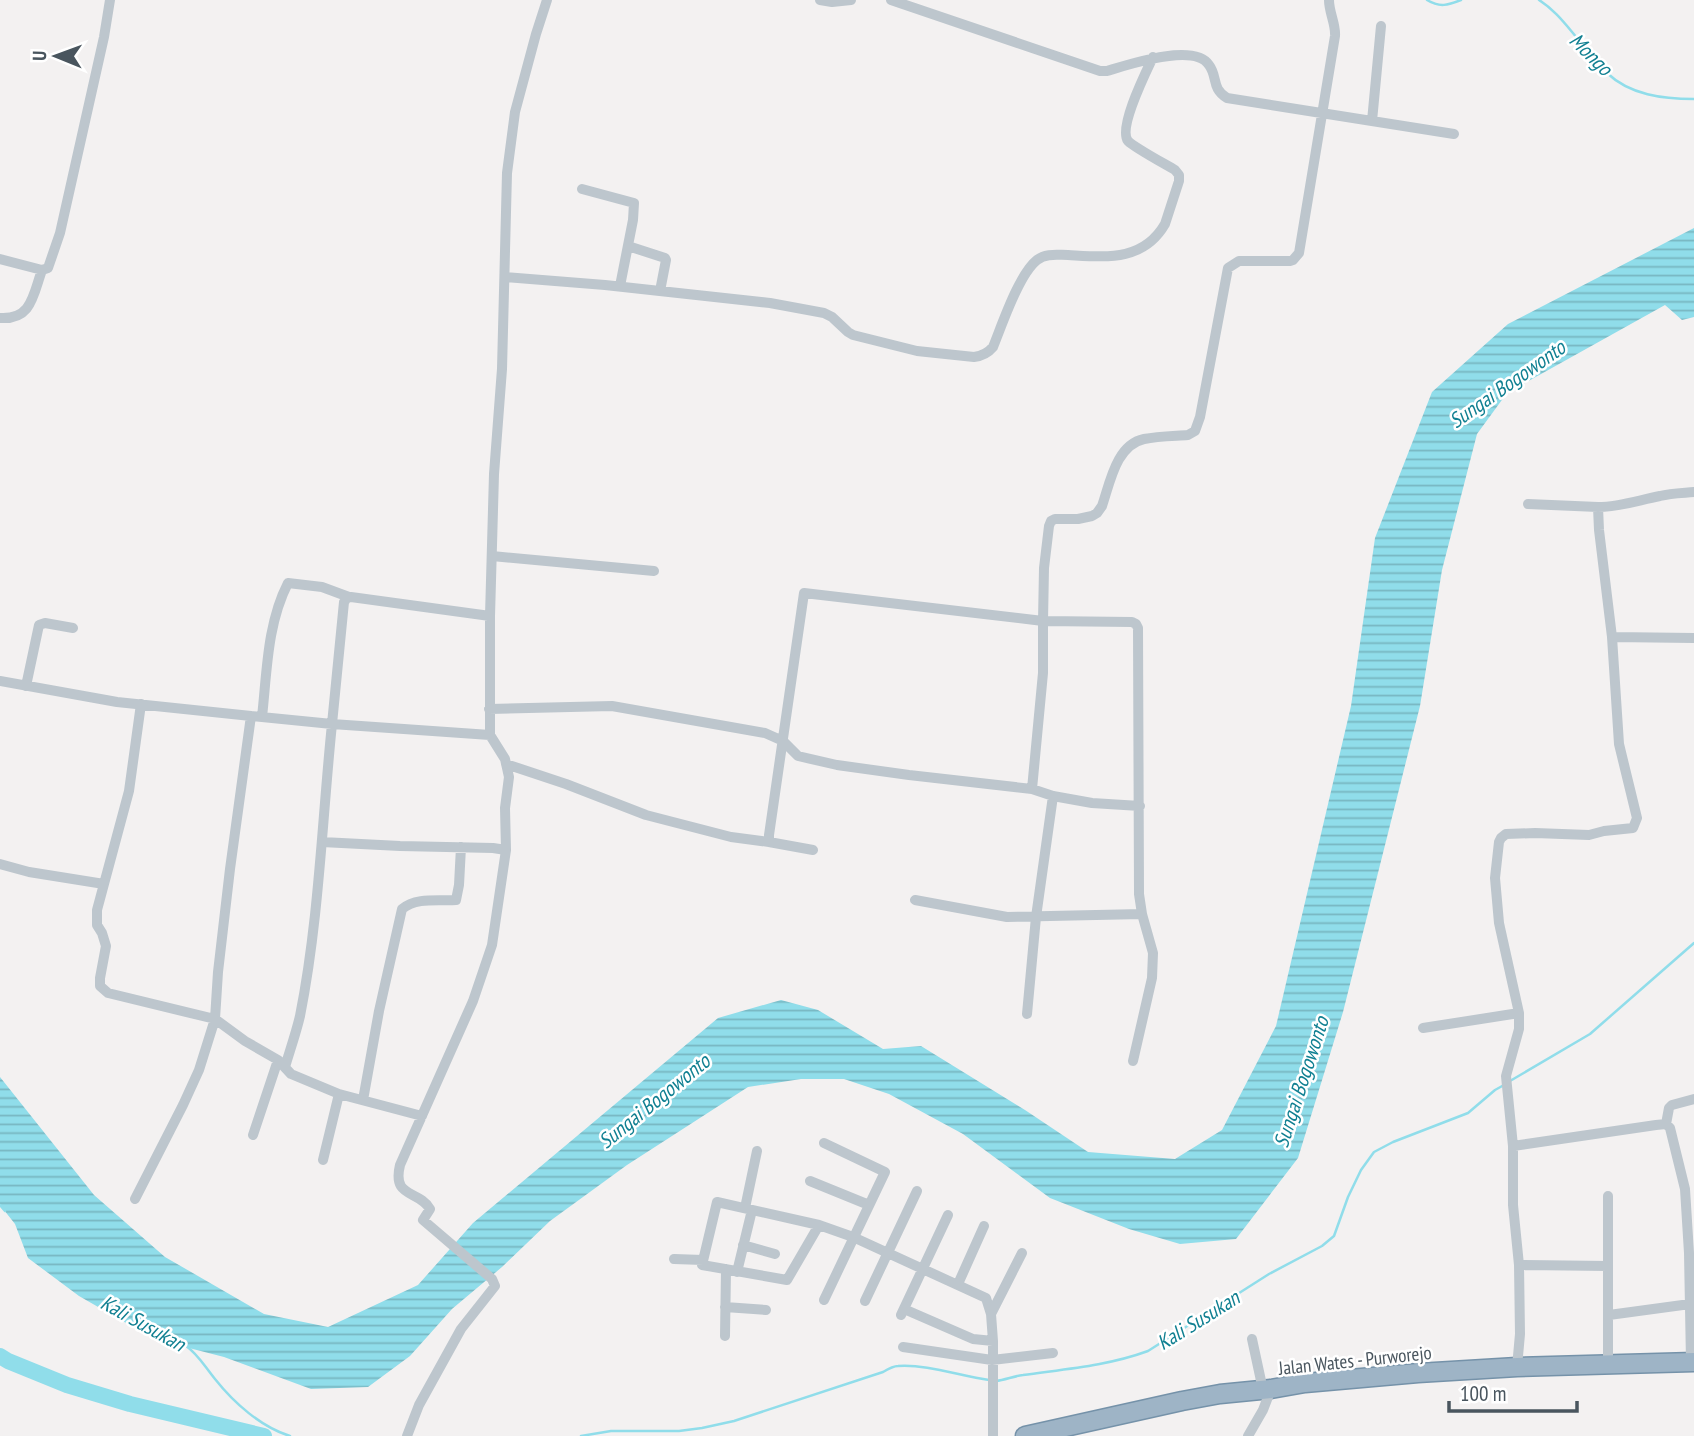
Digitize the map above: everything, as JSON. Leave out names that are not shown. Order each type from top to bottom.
[{"type":"highway","name":"Jalan Wates - Purworejo","points":[[1025,1436],[1182,1401],[1305,1383],[1517,1367],[1692,1362]]},
{"type":"street","points":[[0,259],[42,270],[48,268],[61,233],[110,0]]},
{"type":"street","points":[[407,1436],[428,1387],[461,1329],[495,1287],[492,1279],[423,1220],[430,1209],[427,1204],[402,1190],[398,1175],[473,1001],[492,945],[506,850],[505,808],[509,778],[505,760],[490,735],[489,709],[494,474],[502,369],[506,202],[511,136],[522,85],[547,0]]},
{"type":"street","points":[[820,0],[852,0]]},
{"type":"street","points":[[891,0],[1100,71],[1153,57],[1190,56],[1206,61],[1218,90],[1227,97],[1454,134]]},
{"type":"street","points":[[1031,789],[1043,673],[1044,568],[1050,523],[1055,519],[1078,519],[1097,513],[1121,457],[1133,444],[1143,439],[1188,435],[1195,431],[1200,417],[1228,268],[1239,261],[1290,261],[1300,250],[1335,36],[1329,0]]},
{"type":"street","points":[[1372,121],[1381,26]]},
{"type":"street","points":[[506,277],[620,286],[770,303],[824,313],[853,335],[917,351],[980,356],[993,347],[1026,273],[1037,260],[1052,254],[1113,257],[1128,253],[1145,245],[1165,224],[1179,175],[1129,142],[1125,133],[1129,114],[1153,57]]},
{"type":"street","points":[[582,189],[634,203],[620,286]]},
{"type":"street","points":[[628,246],[665,258],[660,290]]},
{"type":"street","points":[[0,318],[22,315],[29,307],[42,270]]},
{"type":"street","points":[[1528,504],[1611,507],[1664,495],[1694,492]]},
{"type":"street","points":[[1517,1367],[1520,1334],[1519,1265],[1513,1205],[1513,1146],[1506,1076],[1519,1029],[1519,1013],[1499,923],[1494,878],[1499,840],[1506,834],[1589,835],[1633,828],[1637,818],[1619,744],[1612,637],[1601,556],[1598,507]]},
{"type":"street","points":[[492,556],[654,571]]},
{"type":"street","points":[[135,1199],[199,1070],[215,1019],[238,801],[257,717],[272,626],[279,600],[288,583],[322,587],[349,597],[490,616]]},
{"type":"street","points":[[769,842],[804,593],[1043,621],[1132,622],[1137,625],[1139,894],[1154,965],[1133,1061]]},
{"type":"street","points":[[253,1135],[299,1018],[321,866],[344,602],[349,597]]},
{"type":"street","points":[[26,686],[39,625],[45,623],[73,628]]},
{"type":"street","points":[[1612,637],[1694,638]]},
{"type":"street","points":[[0,681],[117,702],[332,724],[490,735]]},
{"type":"street","points":[[141,704],[129,790],[97,910],[97,925],[106,946],[100,986],[108,993],[215,1019],[282,1064],[291,1074],[339,1094],[422,1116]]},
{"type":"street","points":[[489,709],[612,706],[765,733],[783,741],[798,756],[837,765],[1031,789],[1093,803],[1140,806]]},
{"type":"street","points":[[506,764],[566,784],[646,816],[731,837],[813,850]]},
{"type":"street","points":[[1027,1014],[1036,916],[1053,796]]},
{"type":"street","points":[[322,842],[506,850]]},
{"type":"street","points":[[363,1100],[379,1011],[402,909],[408,904],[418,902],[456,900],[461,847]]},
{"type":"street","points":[[0,864],[29,872],[104,884]]},
{"type":"street","points":[[915,900],[1007,917],[1142,914]]},
{"type":"street","points":[[1423,1028],[1519,1013]]},
{"type":"street","points":[[323,1160],[339,1094]]},
{"type":"street","points":[[1692,1362],[1691,1253],[1684,1182],[1672,1133],[1666,1124],[1672,1105],[1694,1099]]},
{"type":"street","points":[[1513,1146],[1666,1124]]},
{"type":"street","points":[[824,1143],[885,1172],[824,1300]]},
{"type":"street","points":[[725,1336],[725,1307],[731,1270],[743,1245],[757,1151]]},
{"type":"street","points":[[810,1181],[869,1205]]},
{"type":"street","points":[[865,1301],[917,1191]]},
{"type":"street","points":[[1608,1196],[1608,1365]]},
{"type":"street","points":[[819,1225],[788,1280],[702,1265],[716,1202],[819,1225],[853,1237],[986,1298],[991,1314],[993,1341],[993,1436]]},
{"type":"street","points":[[948,1215],[903,1312],[973,1339],[993,1341]]},
{"type":"street","points":[[958,1284],[984,1226]]},
{"type":"street","points":[[743,1245],[775,1254]]},
{"type":"street","points":[[991,1314],[1022,1253]]},
{"type":"street","points":[[674,1259],[704,1260]]},
{"type":"street","points":[[1519,1265],[1608,1266]]},
{"type":"street","points":[[1609,1315],[1690,1304]]},
{"type":"street","points":[[725,1307],[766,1310]]},
{"type":"street","points":[[1248,1436],[1263,1410],[1267,1390],[1252,1339]]},
{"type":"street","points":[[903,1347],[992,1360],[1053,1353]]},
{"type":"water","name":"Sungai Bogowonto","points":[[1694,228],[1694,317],[1682,320],[1665,305],[1507,393],[1477,434],[1442,570],[1420,706],[1343,1012],[1298,1158],[1236,1239],[1180,1244],[1129,1229],[1050,1198],[963,1134],[889,1094],[844,1079],[801,1079],[748,1087],[627,1165],[550,1221],[502,1267],[452,1309],[410,1356],[368,1387],[311,1389],[224,1357],[154,1339],[79,1296],[28,1258],[15,1224],[0,1205],[0,1077],[94,1195],[165,1257],[264,1314],[328,1327],[418,1285],[473,1223],[718,1018],[781,1000],[818,1010],[883,1049],[921,1046],[1088,1152],[1175,1159],[1222,1130],[1276,1026],[1351,706],[1375,538],[1432,392],[1508,324]]},
{"type":"waterway","name":"Mongo","points":[[1427,0],[1444,5],[1461,0]]},
{"type":"waterway","name":"Mongo","points":[[1539,0],[1560,18],[1599,65],[1616,80],[1648,94],[1694,99]]},
{"type":"waterway","name":"Kali Susukan","points":[[1510,1081],[1590,1034],[1694,943]]},
{"type":"waterway","name":"Kali Susukan","points":[[996,1381],[1102,1364],[1148,1351],[1269,1274],[1322,1246],[1334,1236],[1348,1197],[1361,1170],[1374,1152],[1468,1113],[1504,1085]]},
{"type":"waterway","name":"Kali Susukan","points":[[0,1205],[5,1211]]},
{"type":"waterway","name":"Kali Susukan","points":[[186,1346],[239,1405],[269,1427],[290,1436]]},
{"type":"waterway","points":[[0,1356],[67,1385],[130,1404],[264,1436]]},
{"type":"waterway","name":"Kali Susukan","points":[[581,1436],[611,1431],[679,1431],[734,1421],[896,1366],[932,1368],[989,1380]]}]
